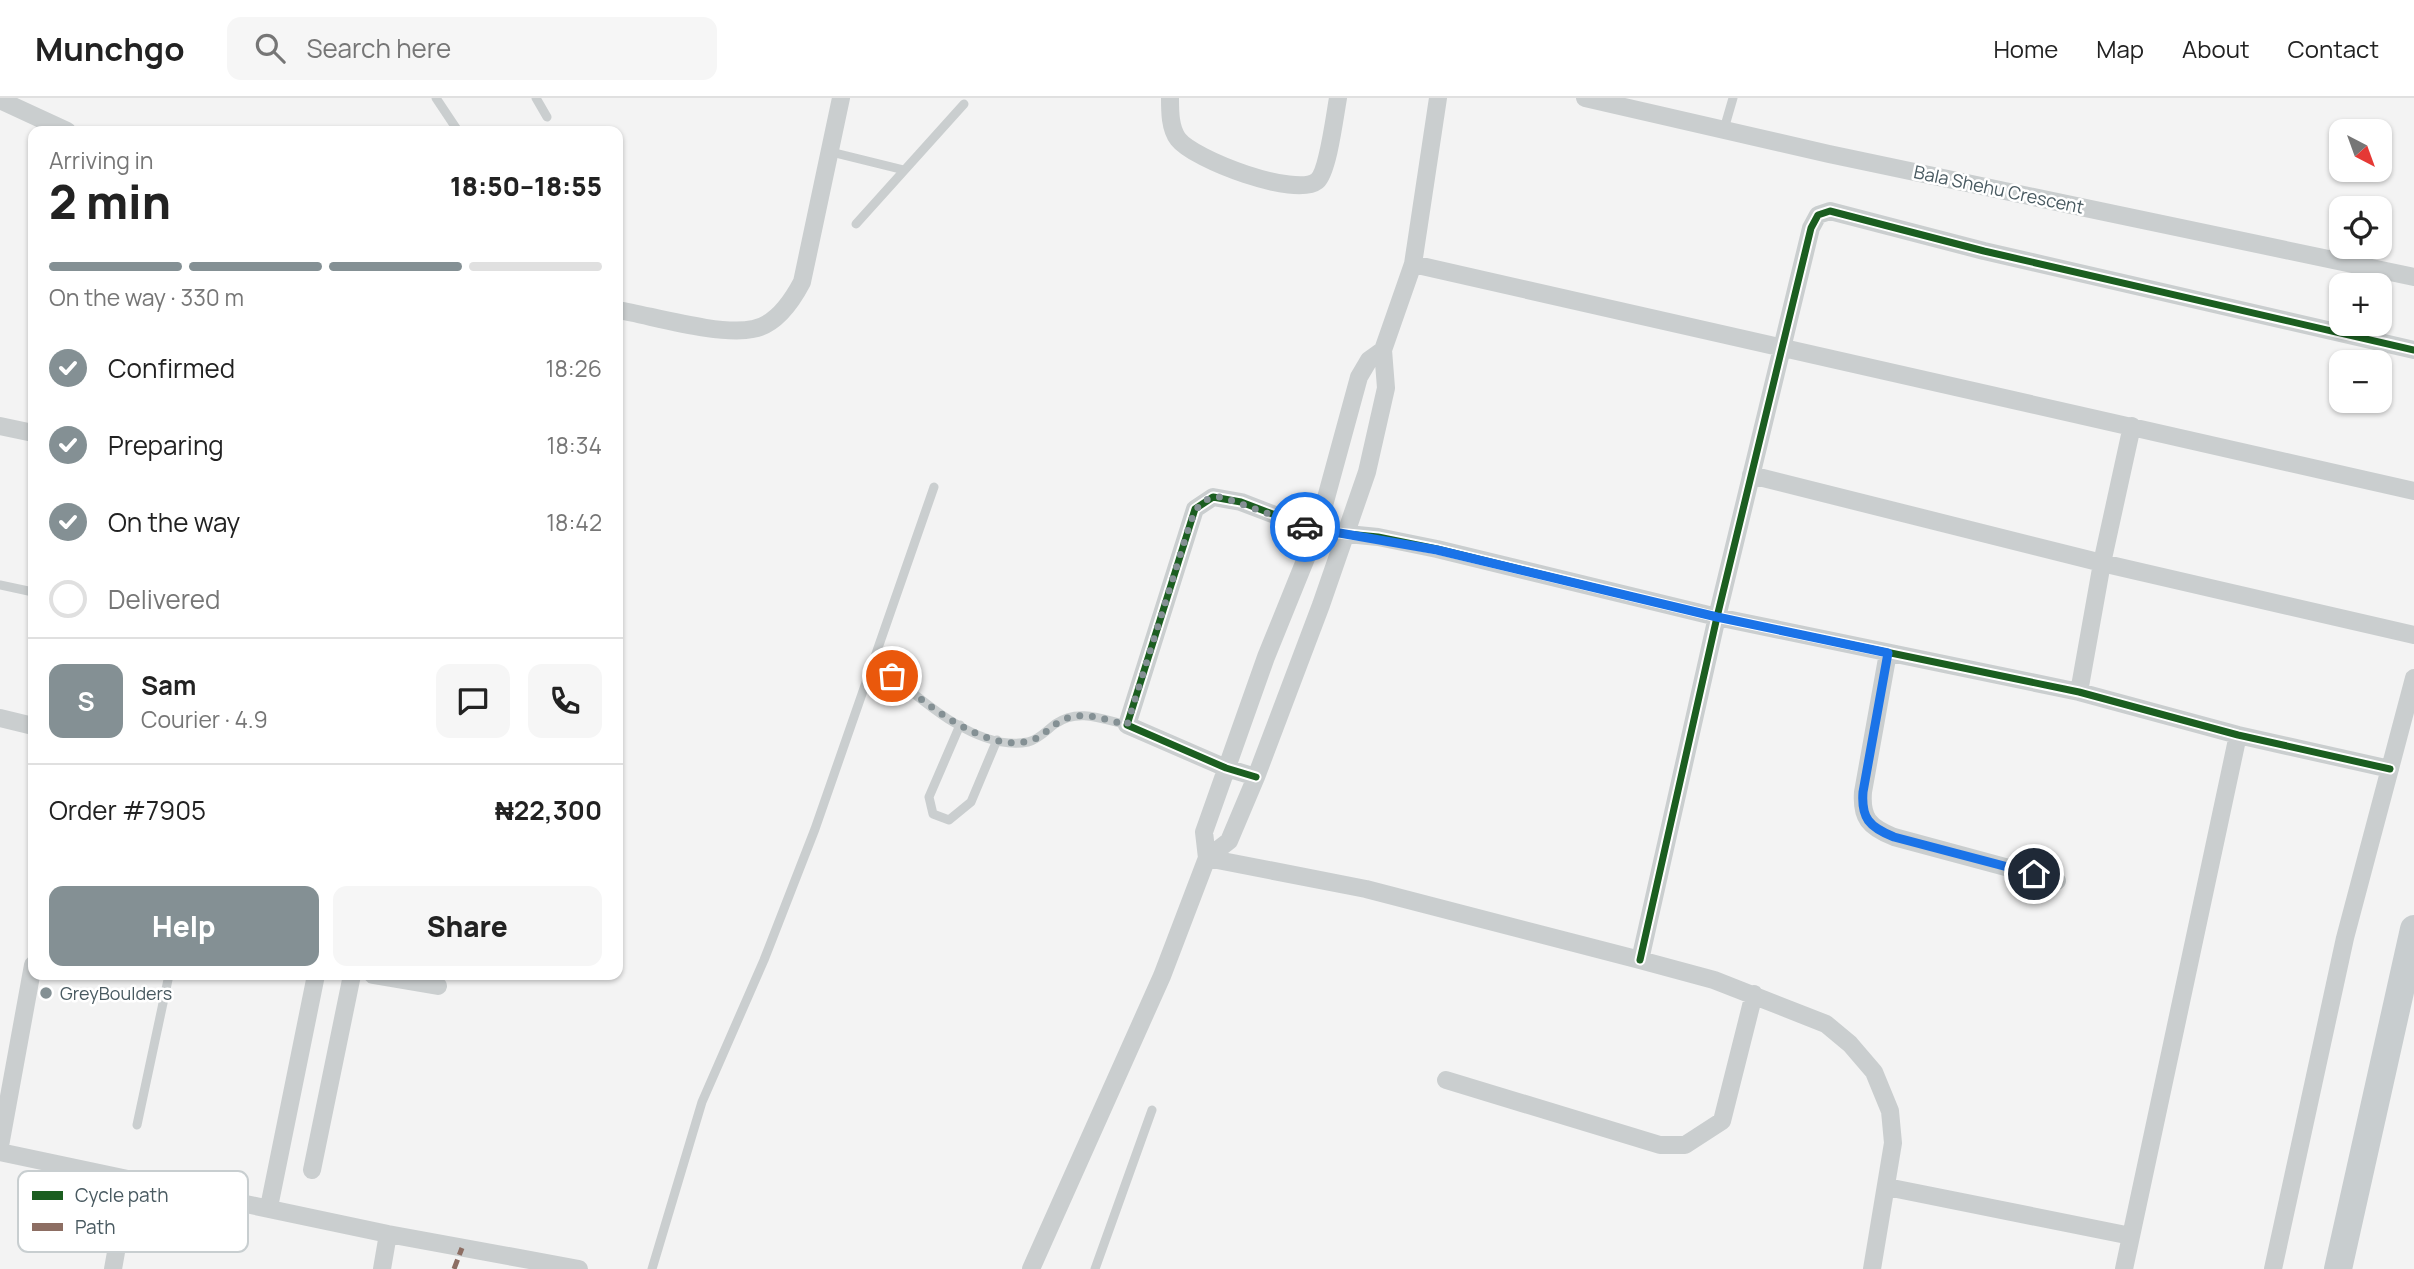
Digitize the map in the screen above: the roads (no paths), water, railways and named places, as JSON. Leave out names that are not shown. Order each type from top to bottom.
[{"type":"main road","points":[[2338,1269],[2414,929]]},
{"type":"street","points":[[623,311],[729,330],[754,329],[773,319],[791,302],[802,282],[841,98]]},
{"type":"street","points":[[1170,98],[1173,129],[1191,152],[1233,169],[1294,186],[1310,185],[1322,175],[1338,98]]},
{"type":"street","points":[[1207,858],[1229,841],[1256,778],[1347,535],[1383,408],[1386,388],[1384,350],[1413,264],[1438,98]]},
{"type":"street","name":"Bala Shehu Crescent","points":[[1586,98],[1829,154],[2414,276]]},
{"type":"street","points":[[0,100],[56,126]]},
{"type":"street","points":[[1640,960],[1717,617],[1811,228],[1818,215],[1830,211],[1984,251],[2414,350]]},
{"type":"street","points":[[1413,264],[2414,491]]},
{"type":"street","points":[[1031,1269],[1162,976],[1207,858],[1204,832],[1226,768],[1317,531],[1359,377],[1369,360],[1384,350]]},
{"type":"street","points":[[0,426],[28,429]]},
{"type":"street","points":[[2079,692],[2102,563],[2132,426]]},
{"type":"street","points":[[1751,475],[2102,563],[2414,635]]},
{"type":"street","points":[[1256,778],[1226,768],[1127,725],[1189,527],[1199,505],[1213,496],[1317,531],[1378,537],[1717,617],[2079,692],[2238,735],[2390,769]]},
{"type":"street","points":[[1888,653],[1863,792],[1862,814],[1866,820],[1879,831],[1894,837],[2057,881]]},
{"type":"street","points":[[2273,1269],[2345,938],[2414,678]]},
{"type":"street","points":[[0,718],[28,725]]},
{"type":"street","points":[[2124,1269],[2238,735]]},
{"type":"street","points":[[1207,858],[1366,889],[1640,960],[1754,994],[1826,1024],[1850,1044],[1874,1072],[1890,1111],[1893,1143],[1872,1269]]},
{"type":"street","points":[[0,1146],[30,980]]},
{"type":"street","points":[[269,1207],[315,980]]},
{"type":"street","points":[[312,1170],[351,980]]},
{"type":"street","points":[[403,980],[438,986]]},
{"type":"street","points":[[1446,1080],[1660,1145],[1685,1144],[1722,1121],[1754,994]]},
{"type":"street","points":[[0,1153],[89,1171]]},
{"type":"street","points":[[1887,1187],[2131,1236]]},
{"type":"street","points":[[248,1203],[388,1234],[579,1269]]},
{"type":"street","points":[[382,1269],[388,1234]]},
{"type":"lane","points":[[436,98],[455,126]]},
{"type":"lane","points":[[536,98],[547,117]]},
{"type":"lane","points":[[1724,129],[1733,98]]},
{"type":"lane","points":[[856,224],[964,104]]},
{"type":"lane","points":[[831,152],[904,170]]},
{"type":"lane","points":[[652,1269],[702,1102],[800,869],[934,487]]},
{"type":"lane","points":[[0,585],[28,591]]},
{"type":"lane","points":[[874,660],[930,707],[960,726],[998,740],[1028,742],[1066,716],[1079,714],[1127,725]]},
{"type":"lane","points":[[960,726],[929,797],[933,814],[940,819],[949,820],[971,802],[998,740]]},
{"type":"lane","points":[[137,1125],[168,980]]},
{"type":"lane","points":[[1095,1269],[1152,1110]]},
{"type":"place","name":"GreyBoulders","points":[[46,993]]}]
